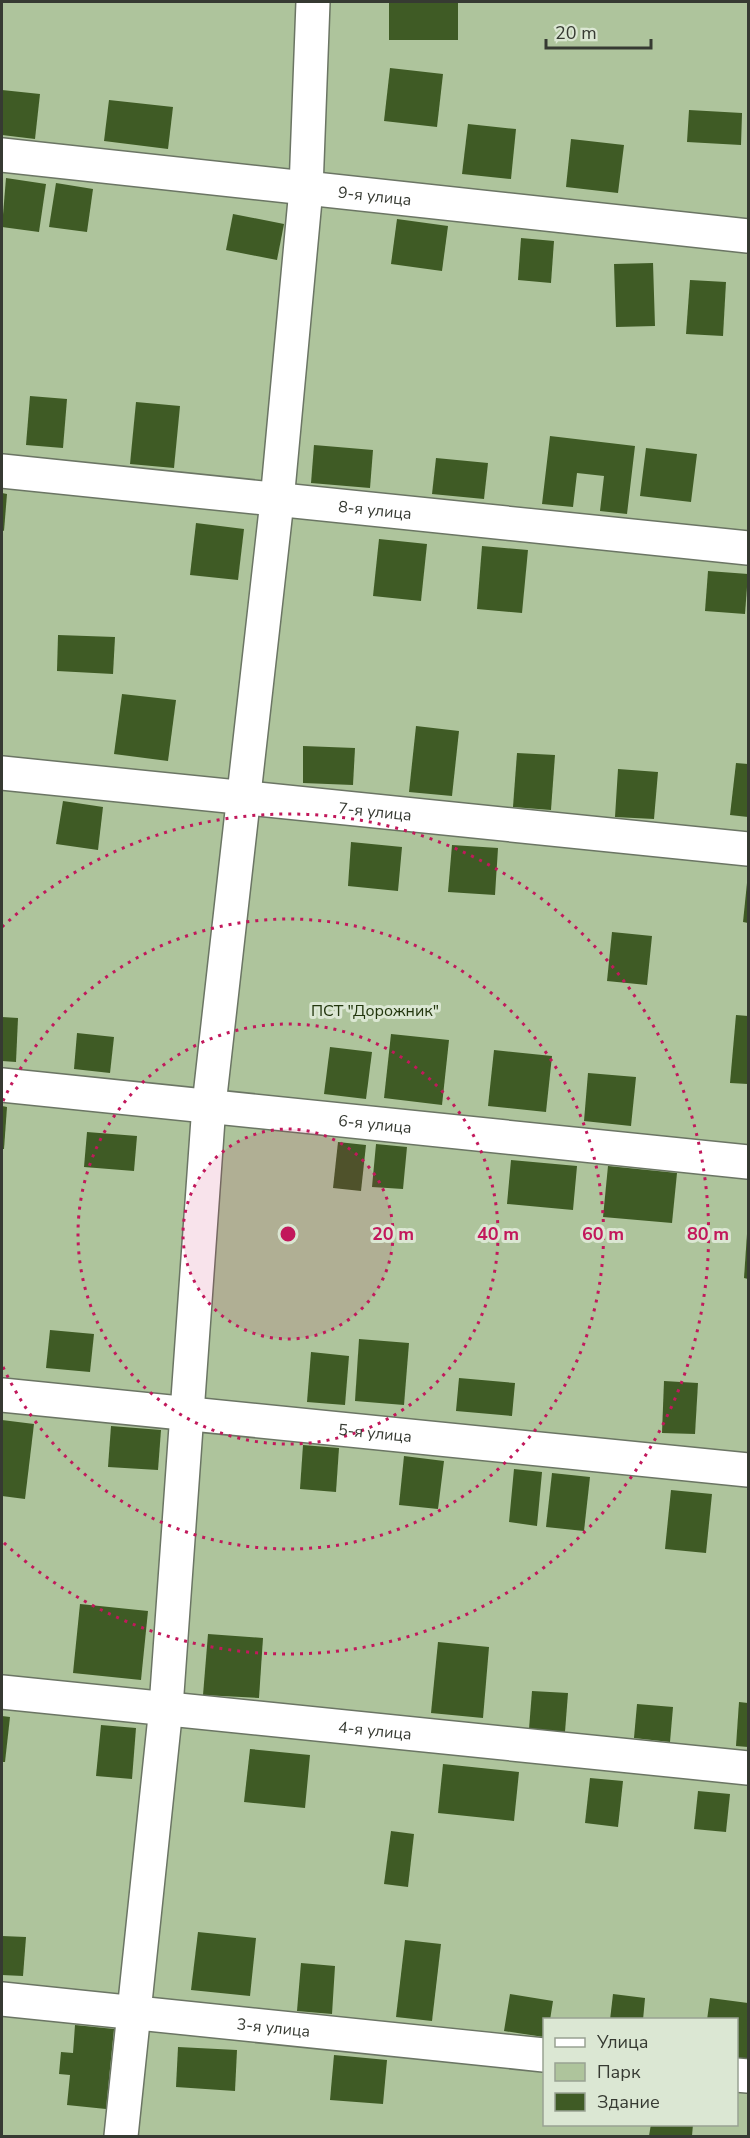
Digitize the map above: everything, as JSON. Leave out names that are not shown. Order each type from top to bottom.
[{"type":"street","points":[[121,2136],[166,1707],[209,1105],[277,501],[306,189],[313,2]]},
{"type":"street","name":"9-я улица","points":[[2,155],[748,236]]},
{"type":"street","name":"8-я улица","points":[[2,471],[748,548]]},
{"type":"street","name":"7-я улица","points":[[2,772],[245,799],[748,849]]},
{"type":"street","name":"6-я улица","points":[[2,1084],[748,1162]]},
{"type":"street","name":"5-я улица","points":[[2,1395],[748,1470]]},
{"type":"street","name":"4-я улица","points":[[2,1692],[748,1768]]},
{"type":"street","name":"3-я улица","points":[[2,1999],[543,2055]]},
{"type":"green space","name":"ПСТ \"Дорожник\"","points":[[2,2],[748,2],[748,2136],[2,2136]]},
{"type":"building","points":[[389,2],[458,2],[458,40],[389,40]]},
{"type":"building","points":[[390,68],[443,74],[437,127],[384,121]]},
{"type":"building","points":[[2,90],[40,94],[35,139],[2,135]]},
{"type":"building","points":[[109,100],[173,107],[168,149],[104,141]]},
{"type":"building","points":[[689,110],[742,113],[741,145],[687,142]]},
{"type":"building","points":[[468,124],[516,129],[511,179],[462,174]]},
{"type":"building","points":[[571,139],[624,145],[618,193],[566,187]]},
{"type":"building","points":[[6,178],[46,184],[39,232],[2,227]]},
{"type":"building","points":[[56,183],[93,189],[87,232],[49,227]]},
{"type":"building","points":[[233,214],[284,224],[277,260],[226,250]]},
{"type":"building","points":[[397,219],[448,226],[442,271],[391,264]]},
{"type":"building","points":[[521,238],[554,241],[551,283],[518,280]]},
{"type":"building","points":[[653,263],[655,326],[616,327],[614,264]]},
{"type":"building","points":[[690,280],[726,282],[723,336],[686,334]]},
{"type":"building","points":[[30,396],[67,399],[63,448],[26,445]]},
{"type":"building","points":[[136,402],[180,406],[174,468],[130,464]]},
{"type":"building","points":[[550,436],[635,446],[627,514],[600,511],[604,476],[577,473],[573,507],[542,504]]},
{"type":"building","points":[[314,445],[373,450],[370,488],[311,483]]},
{"type":"building","points":[[646,448],[697,454],[691,502],[640,496]]},
{"type":"building","points":[[436,458],[488,463],[484,499],[432,494]]},
{"type":"building","points":[[2,493],[7,494],[4,531],[2,530]]},
{"type":"building","points":[[196,523],[244,529],[238,580],[190,575]]},
{"type":"building","points":[[379,539],[427,544],[421,601],[373,596]]},
{"type":"building","points":[[482,546],[528,550],[522,613],[477,609]]},
{"type":"building","points":[[708,571],[748,574],[745,614],[705,611]]},
{"type":"building","points":[[58,635],[115,637],[113,674],[57,671]]},
{"type":"building","points":[[122,694],[176,700],[168,761],[114,754]]},
{"type":"building","points":[[416,726],[459,731],[452,796],[409,792]]},
{"type":"building","points":[[303,746],[355,748],[353,785],[303,783]]},
{"type":"building","points":[[517,753],[555,755],[551,810],[513,807]]},
{"type":"building","points":[[736,763],[748,764],[748,817],[730,815]]},
{"type":"building","points":[[618,769],[658,772],[654,819],[615,817]]},
{"type":"building","points":[[63,801],[103,807],[98,850],[56,844]]},
{"type":"building","points":[[351,842],[402,847],[398,891],[348,886]]},
{"type":"building","points":[[452,845],[498,848],[495,895],[448,892]]},
{"type":"building","points":[[748,883],[748,923],[743,922]]},
{"type":"building","points":[[612,932],[652,936],[647,985],[607,981]]},
{"type":"building","points":[[736,1015],[748,1016],[748,1084],[730,1083]]},
{"type":"building","points":[[2,1017],[18,1018],[16,1062],[2,1061]]},
{"type":"building","points":[[77,1033],[114,1037],[110,1073],[74,1069]]},
{"type":"building","points":[[391,1034],[449,1040],[442,1105],[384,1098]]},
{"type":"building","points":[[330,1047],[372,1052],[366,1099],[324,1094]]},
{"type":"building","points":[[494,1050],[552,1056],[546,1112],[488,1106]]},
{"type":"building","points":[[588,1073],[636,1077],[631,1126],[584,1121]]},
{"type":"building","points":[[2,1106],[7,1107],[4,1149],[2,1149]]},
{"type":"building","points":[[87,1132],[137,1136],[134,1171],[84,1167]]},
{"type":"building","points":[[338,1142],[366,1145],[361,1191],[333,1188]]},
{"type":"building","points":[[376,1144],[407,1147],[403,1189],[372,1187]]},
{"type":"building","points":[[511,1160],[577,1166],[573,1210],[507,1204]]},
{"type":"building","points":[[608,1166],[677,1173],[672,1223],[603,1217]]},
{"type":"building","points":[[748,1234],[748,1279],[744,1278]]},
{"type":"building","points":[[50,1330],[94,1334],[90,1372],[46,1368]]},
{"type":"building","points":[[359,1339],[409,1343],[404,1405],[355,1401]]},
{"type":"building","points":[[311,1352],[349,1356],[345,1405],[307,1402]]},
{"type":"building","points":[[459,1378],[515,1383],[512,1416],[456,1411]]},
{"type":"building","points":[[664,1381],[698,1383],[695,1434],[662,1433]]},
{"type":"building","points":[[2,1420],[34,1424],[25,1499],[2,1496]]},
{"type":"building","points":[[111,1426],[161,1430],[158,1470],[108,1467]]},
{"type":"building","points":[[303,1445],[339,1448],[336,1492],[300,1489]]},
{"type":"building","points":[[404,1456],[444,1461],[438,1509],[399,1505]]},
{"type":"building","points":[[514,1469],[542,1472],[537,1526],[509,1522]]},
{"type":"building","points":[[552,1473],[590,1477],[584,1531],[546,1527]]},
{"type":"building","points":[[671,1490],[712,1494],[706,1553],[665,1549]]},
{"type":"building","points":[[80,1604],[148,1611],[141,1680],[73,1673]]},
{"type":"building","points":[[208,1634],[263,1638],[259,1698],[203,1695]]},
{"type":"building","points":[[438,1642],[489,1647],[483,1718],[431,1713]]},
{"type":"building","points":[[532,1691],[568,1693],[565,1732],[529,1729]]},
{"type":"building","points":[[739,1702],[748,1703],[748,1747],[736,1746]]},
{"type":"building","points":[[637,1704],[673,1707],[670,1742],[634,1738]]},
{"type":"building","points":[[2,1716],[10,1717],[5,1762],[2,1762]]},
{"type":"building","points":[[101,1725],[136,1728],[132,1779],[96,1776]]},
{"type":"building","points":[[250,1749],[310,1755],[305,1808],[244,1802]]},
{"type":"building","points":[[443,1764],[519,1772],[514,1821],[438,1813]]},
{"type":"building","points":[[590,1778],[623,1781],[618,1827],[585,1823]]},
{"type":"building","points":[[698,1791],[730,1794],[726,1832],[694,1829]]},
{"type":"building","points":[[391,1831],[414,1834],[408,1887],[384,1884]]},
{"type":"building","points":[[198,1932],[256,1938],[250,1996],[191,1990]]},
{"type":"building","points":[[2,1936],[26,1937],[23,1976],[2,1975]]},
{"type":"building","points":[[405,1940],[441,1944],[432,2021],[396,2017]]},
{"type":"building","points":[[301,1963],[335,1966],[332,2014],[297,2011]]},
{"type":"building","points":[[510,1994],[553,2001],[550,2018],[543,2018],[543,2037],[504,2031]]},
{"type":"building","points":[[613,1994],[645,1998],[643,2018],[610,2018]]},
{"type":"building","points":[[710,1998],[748,2003],[747,2064],[738,2062],[738,2018],[707,2018]]},
{"type":"building","points":[[75,2025],[114,2029],[106,2109],[67,2105],[70,2075],[59,2074],[61,2052],[73,2053]]},
{"type":"building","points":[[178,2047],[237,2050],[235,2091],[176,2087]]},
{"type":"building","points":[[334,2055],[387,2060],[383,2104],[330,2100]]},
{"type":"building","points":[[651,2126],[693,2126],[692,2136],[649,2136]]}]
